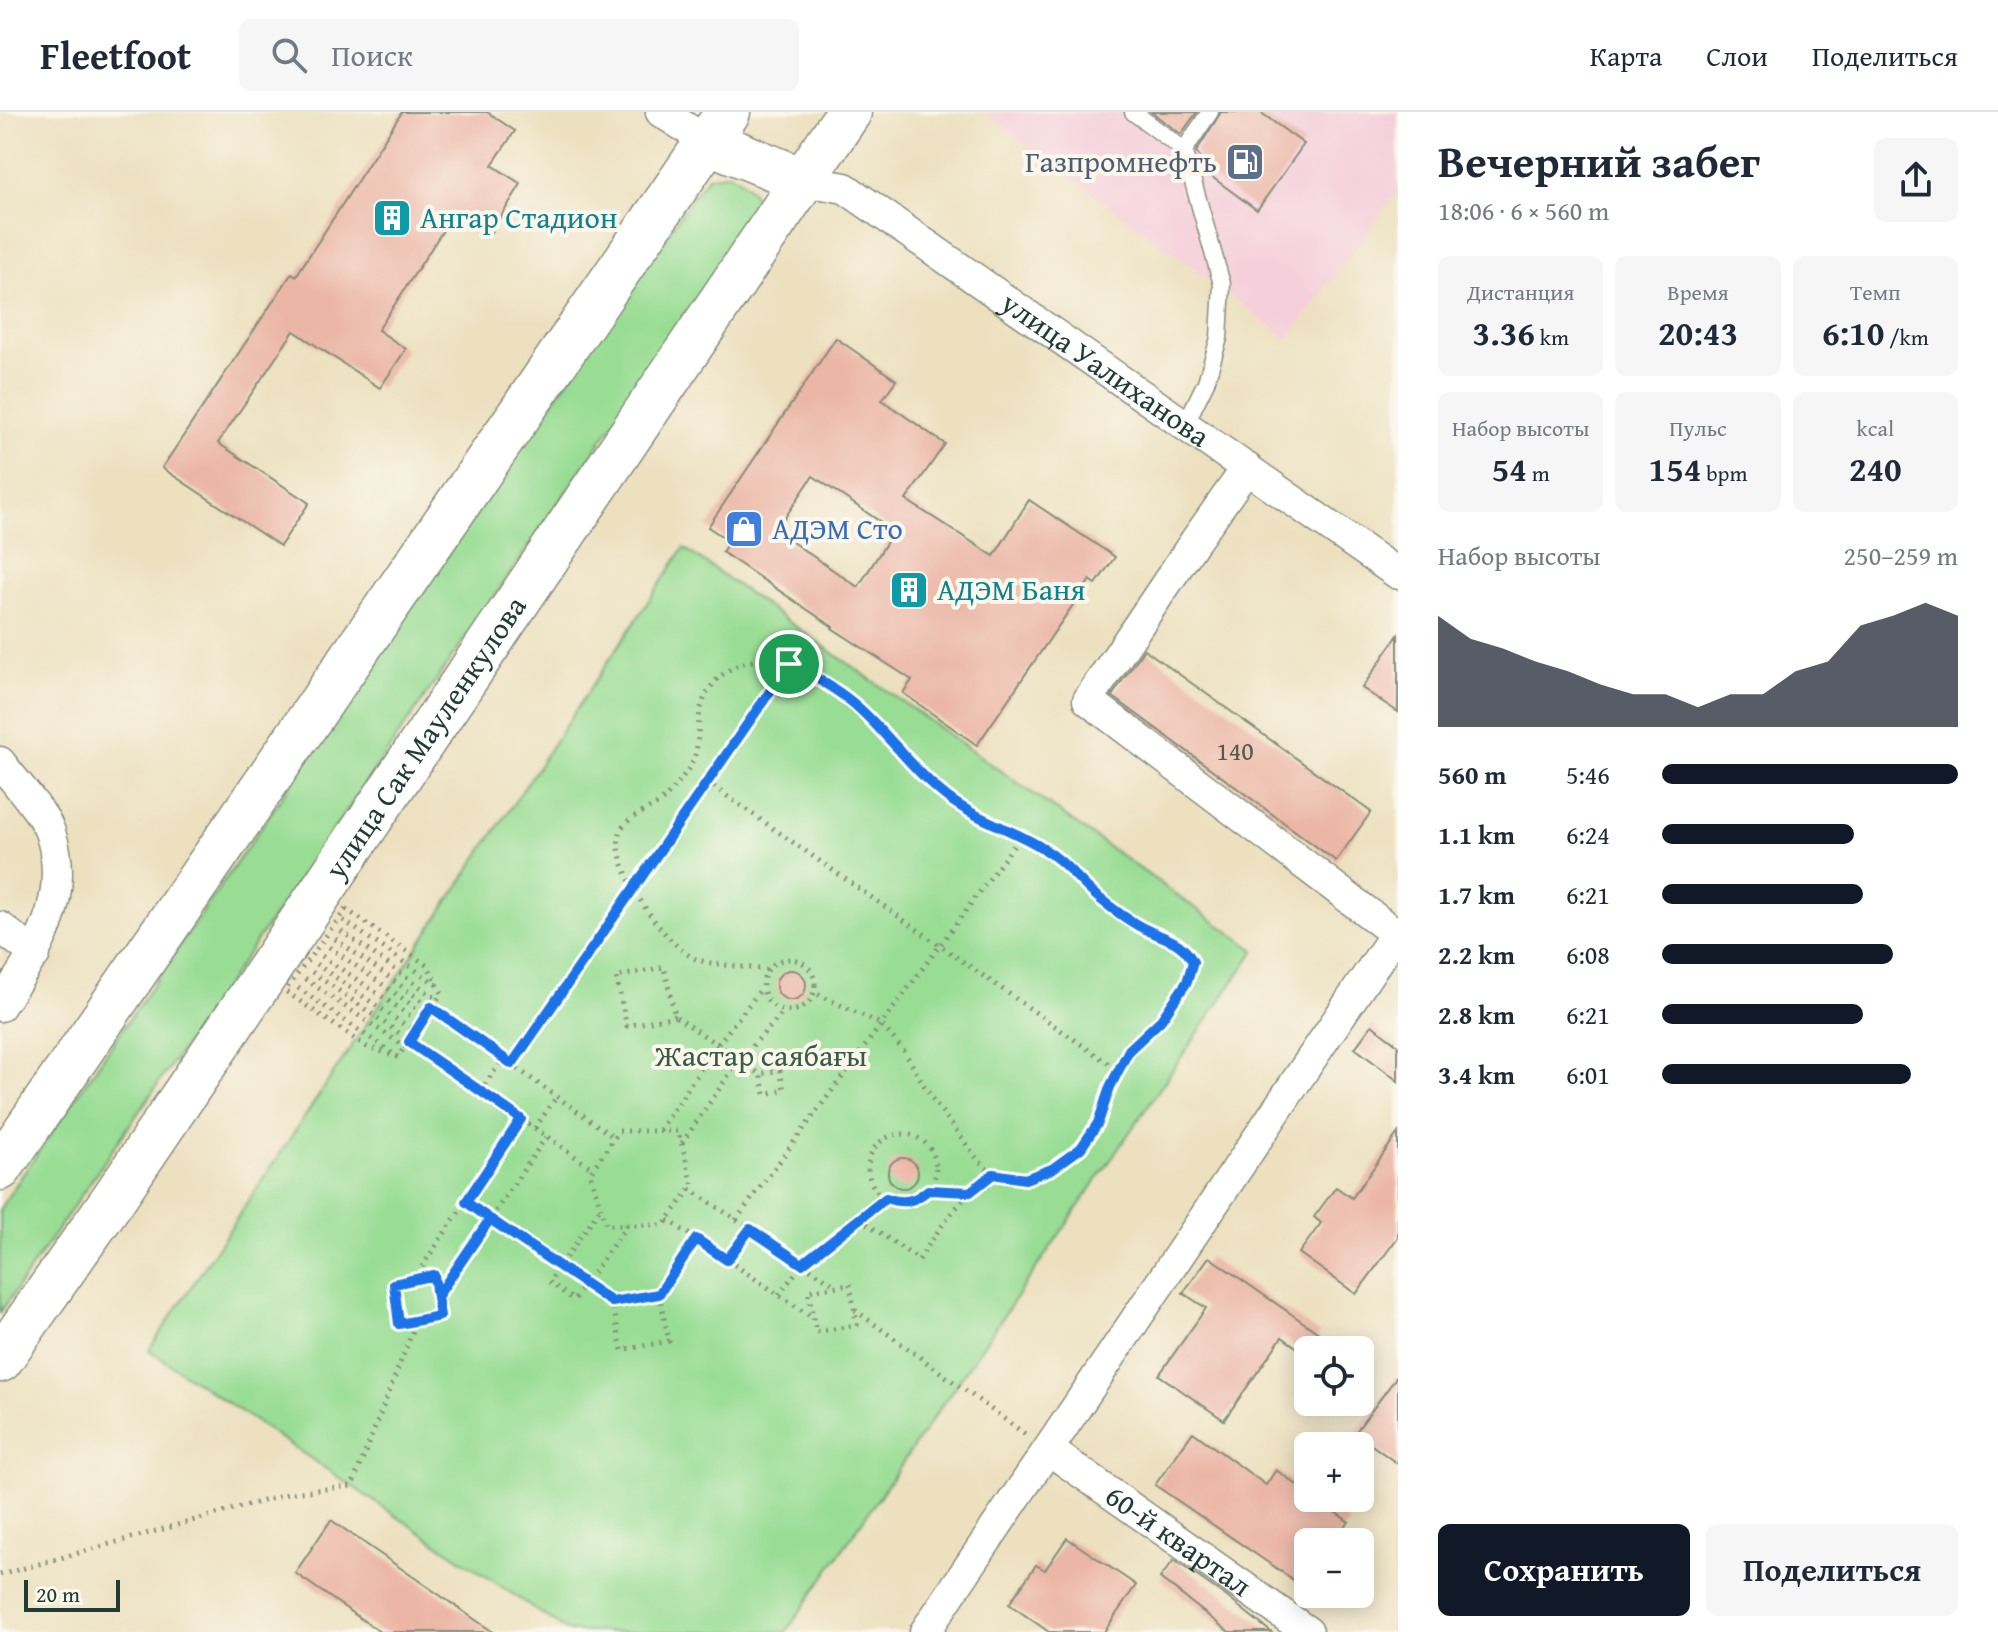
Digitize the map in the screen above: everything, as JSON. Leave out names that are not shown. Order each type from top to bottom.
[{"type":"main road","name":"улица Сак Мауленкулова","points":[[0,1360],[116,1195],[849,112]]},
{"type":"main road","points":[[0,1168],[624,266],[717,126],[805,181]]},
{"type":"street","points":[[661,112],[717,126]]},
{"type":"street","name":"улица Уалиханова","points":[[805,181],[845,188],[1398,574]]},
{"type":"street","points":[[925,1632],[1397,932],[1088,700],[1247,468]]},
{"type":"street","points":[[0,762],[49,829],[56,862],[54,912],[35,954],[0,1006]]},
{"type":"street","points":[[0,927],[35,954]]},
{"type":"street","name":"60-й квартал","points":[[1049,1450],[1308,1632]]},
{"type":"lane","points":[[1133,112],[1184,150],[1222,284],[1219,338],[1206,382],[1185,425]]},
{"type":"lane","points":[[1184,150],[1210,112]]},
{"type":"path","points":[[767,970],[698,961],[676,948],[653,920],[622,862],[618,844],[629,820],[663,800],[691,765],[698,747],[701,710],[716,682],[738,663],[764,659],[789,664],[831,687],[861,709],[902,756],[946,796],[977,817],[1021,836],[1055,856],[1095,895],[1145,929],[1175,941],[1187,951],[1193,962],[1187,982],[1161,1020],[1129,1050],[1098,1123],[1081,1148],[1052,1169],[1025,1179],[993,1174],[978,1160],[931,1097],[904,1051],[881,1024],[815,993]]},
{"type":"path","points":[[512,1064],[789,664]]},
{"type":"path","points":[[707,782],[1119,1071]]},
{"type":"path","points":[[736,1220],[1021,836]]},
{"type":"path","points":[[346,909],[428,966],[442,993],[398,1057]]},
{"type":"path","points":[[339,917],[438,986]]},
{"type":"path","points":[[333,926],[437,999]]},
{"type":"path","points":[[327,934],[615,1138]]},
{"type":"path","points":[[321,942],[426,1015]]},
{"type":"path","points":[[315,951],[421,1023]]},
{"type":"path","points":[[309,959],[415,1032]]},
{"type":"path","points":[[660,1131],[717,1045],[762,988],[767,970],[782,959],[800,962],[813,975],[815,993],[799,1010],[784,1012],[769,1003],[762,988]]},
{"type":"path","points":[[303,966],[407,1044]]},
{"type":"path","points":[[675,1016],[627,1026],[616,977],[664,967],[675,1016],[760,1074],[765,1094],[784,1090],[780,1070],[760,1074]]},
{"type":"path","points":[[297,974],[480,1091],[593,1169]]},
{"type":"path","points":[[291,982],[398,1057]]},
{"type":"path","points":[[285,991],[367,1047],[398,1057]]},
{"type":"path","points":[[682,1144],[739,1060],[784,1012]]},
{"type":"path","points":[[480,1091],[504,1058]]},
{"type":"path","points":[[534,1129],[557,1096]]},
{"type":"path","points":[[413,1280],[521,1119]]},
{"type":"path","points":[[619,1131],[678,1131],[693,1185],[664,1225],[606,1225],[590,1173],[615,1138],[619,1131]]},
{"type":"path","points":[[891,1136],[913,1136],[923,1141],[930,1149],[936,1170],[928,1190],[919,1198],[909,1201],[886,1198],[871,1182],[869,1160],[881,1142],[891,1136]]},
{"type":"path","points":[[437,1297],[546,1137]]},
{"type":"path","points":[[860,1219],[919,1260],[952,1209],[993,1174]]},
{"type":"path","points":[[690,1189],[836,1286]]},
{"type":"path","points":[[928,1190],[970,1192]]},
{"type":"path","points":[[779,1295],[802,1264],[886,1198]]},
{"type":"path","points":[[466,1202],[612,1302],[622,1350],[669,1341],[659,1294],[696,1239]]},
{"type":"path","points":[[600,1209],[549,1282],[574,1300],[627,1225]]},
{"type":"path","points":[[668,1220],[813,1318]]},
{"type":"path","points":[[727,1260],[750,1229]]},
{"type":"path","points":[[434,1275],[440,1316],[399,1324],[394,1284],[413,1280],[434,1275]]},
{"type":"path","points":[[850,1284],[857,1325],[816,1332],[808,1291],[836,1286],[850,1284]]},
{"type":"path","points":[[612,1302],[659,1294]]},
{"type":"path","points":[[855,1310],[1049,1450]]},
{"type":"path","points":[[0,1575],[291,1493],[352,1486],[417,1320]]},
{"type":"shaded area","points":[[984,112],[1398,112],[1398,190],[1288,339]]},
{"type":"green space","points":[[729,173],[742,181],[755,197],[755,218],[0,1313],[0,1208],[697,191],[708,177]]},
{"type":"green space","name":"Жастар саябағы","points":[[684,548],[1255,950],[786,1632],[569,1632],[149,1350]]},
{"type":"building","points":[[402,112],[487,112],[515,131],[492,165],[521,184],[488,237],[453,215],[378,330],[406,349],[380,388],[294,331],[218,443],[309,503],[280,546],[162,468],[292,273],[296,276]]},
{"type":"building","points":[[1151,112],[1197,112],[1181,134]]},
{"type":"building","name":"Газпромнефть","points":[[1221,112],[1260,112],[1304,144],[1257,210],[1201,169],[1201,158],[1196,152]]},
{"type":"building","points":[[836,338],[896,380],[882,400],[945,444],[906,500],[994,556],[1029,500],[1115,557],[1096,584],[1090,580],[977,745],[903,693],[912,680],[722,552],[729,541],[708,527]],"holes":[[[813,476],[894,531],[858,587],[776,531]]]},
{"type":"building","points":[[1398,635],[1398,712],[1362,688]]},
{"type":"building","points":[[1144,649],[1371,812],[1336,861],[1112,696]]},
{"type":"building","points":[[791,970],[802,974],[806,985],[802,996],[791,1000],[780,996],[776,985],[780,974]]},
{"type":"building","points":[[1372,1025],[1398,1045],[1398,1081],[1355,1048]]},
{"type":"building","points":[[1398,1133],[1398,1237],[1356,1294],[1299,1253],[1321,1223],[1314,1217],[1336,1187],[1352,1198]]},
{"type":"building","points":[[903,1158],[914,1162],[918,1173],[914,1184],[903,1188],[892,1184],[888,1173],[892,1162]]},
{"type":"building","points":[[1209,1257],[1320,1334],[1294,1336],[1294,1346],[1282,1337],[1224,1420],[1159,1375],[1206,1308],[1183,1293]]},
{"type":"building","points":[[1398,1375],[1398,1464],[1374,1447],[1374,1432],[1356,1432],[1368,1416],[1374,1416],[1374,1407]]},
{"type":"building","points":[[1193,1432],[1266,1485],[1276,1470],[1294,1483],[1294,1512],[1335,1512],[1349,1522],[1344,1528],[1294,1528],[1294,1580],[1155,1485]]},
{"type":"building","points":[[331,1520],[493,1632],[380,1632],[295,1573]]},
{"type":"building","points":[[1067,1538],[1136,1585],[1104,1632],[1049,1632],[1009,1604],[1036,1565],[1045,1570]]},
{"type":"building","points":[[1174,1560],[1271,1632],[1229,1632],[1160,1578]]},
{"type":"place","name":"Газпромнефть","points":[[1245,162]]},
{"type":"place","name":"Ангар Стадион","points":[[392,218]]},
{"type":"place","name":"АДЭМ Сто","points":[[744,529]]},
{"type":"place","name":"АДЭМ Баня","points":[[909,590]]},
{"type":"route","points":[[789,664],[512,1064],[431,1007],[409,1042],[521,1119],[466,1202],[490,1219],[437,1297],[440,1316],[399,1324],[394,1284],[434,1275],[437,1297],[490,1219],[612,1302],[659,1294],[696,1239],[727,1260],[750,1229],[802,1264],[886,1198],[897,1202],[909,1201],[919,1198],[928,1190],[970,1192],[993,1174],[1025,1179],[1052,1169],[1081,1148],[1098,1123],[1110,1087],[1129,1050],[1161,1020],[1187,982],[1193,962],[1187,951],[1175,941],[1145,929],[1123,915],[1095,895],[1055,856],[1021,836],[977,817],[946,796],[902,756],[861,709],[831,687],[789,664]]}]
